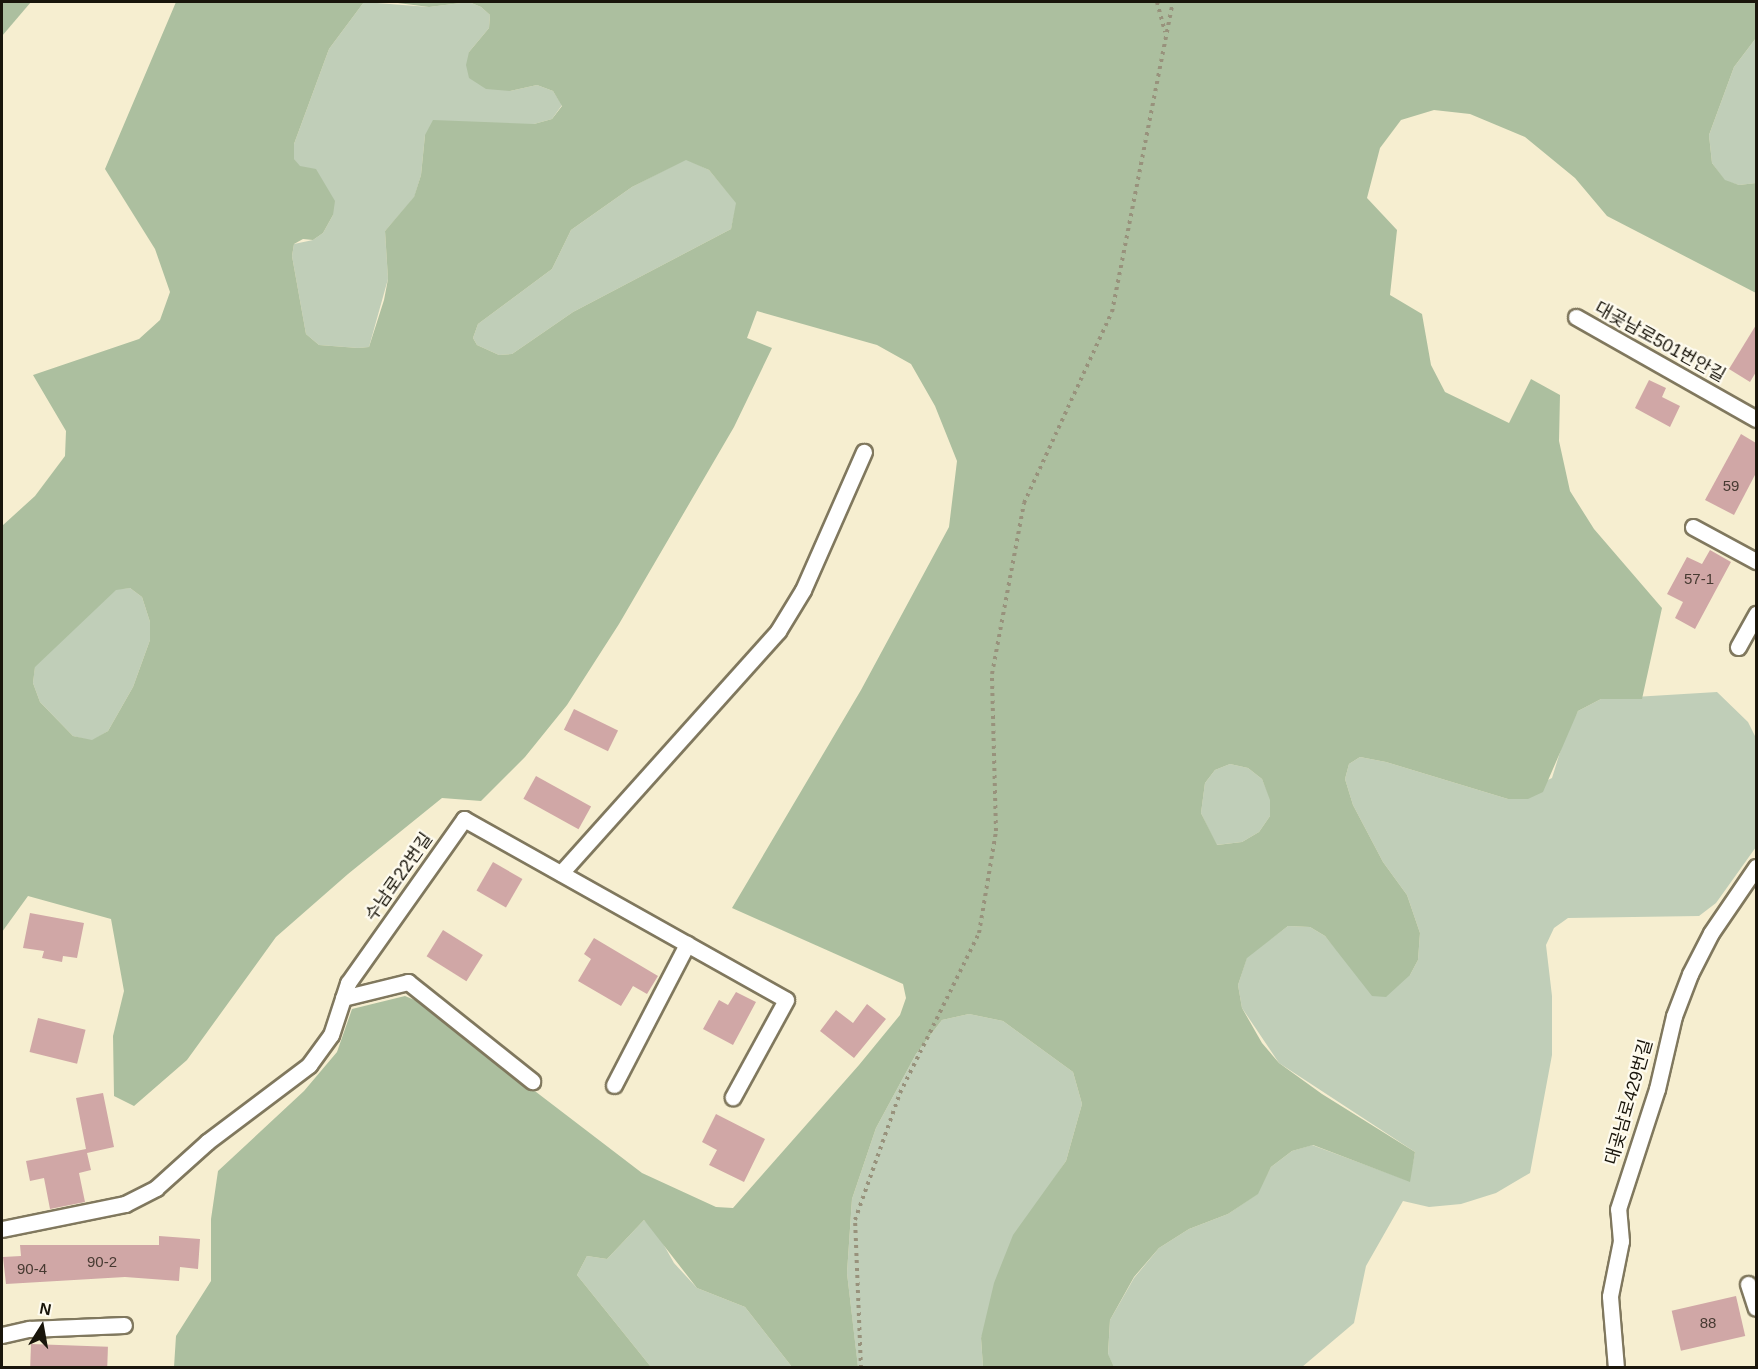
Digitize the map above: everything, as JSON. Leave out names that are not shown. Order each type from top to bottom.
[{"type":"lane","name":"대곶남로501번안길","points":[[1576,318],[1756,419]]},
{"type":"lane","points":[[561,873],[778,630],[803,590],[864,452]]},
{"type":"lane","points":[[1693,526],[1756,561]]},
{"type":"lane","points":[[1738,647],[1756,614]]},
{"type":"lane","name":"수남로22번길","points":[[2,1228],[125,1204],[156,1188],[207,1142],[309,1065],[331,1035],[348,982],[464,819],[786,1000],[733,1097]]},
{"type":"lane","name":"대곶남로429번길","points":[[1616,1368],[1610,1296],[1621,1241],[1618,1209],[1686,984],[1711,933],[1756,867]]},
{"type":"lane","points":[[615,1085],[687,944]]},
{"type":"lane","points":[[343,998],[408,982],[532,1081]]},
{"type":"lane","points":[[1748,1284],[1756,1308]]},
{"type":"lane","points":[[2,1335],[29,1329],[124,1325]]},
{"type":"path","points":[[1156,2],[1166,32]]},
{"type":"path","points":[[861,1368],[855,1220],[900,1092],[979,933],[996,831],[992,674],[1024,503],[1112,312],[1173,2]]},
{"type":"green space","points":[[2,2],[31,2],[2,36]]},
{"type":"green space","points":[[176,2],[364,2],[329,49],[294,144],[294,159],[300,166],[316,169],[335,201],[333,215],[323,233],[313,240],[303,239],[294,244],[292,256],[306,334],[319,345],[369,347],[388,279],[385,231],[414,197],[421,175],[425,135],[433,120],[534,124],[552,119],[562,106],[553,91],[537,85],[510,91],[486,89],[469,78],[466,65],[469,52],[489,28],[490,15],[481,7],[469,2],[1756,2],[1756,38],[1734,67],[1709,135],[1712,163],[1725,180],[1739,185],[1756,183],[1756,293],[1607,216],[1575,178],[1525,137],[1470,114],[1434,110],[1401,120],[1380,148],[1367,198],[1397,230],[1390,295],[1422,314],[1431,365],[1445,392],[1509,423],[1531,379],[1560,395],[1559,441],[1570,491],[1594,529],[1662,608],[1642,699],[1601,699],[1578,711],[1543,792],[1528,799],[1508,799],[1386,762],[1360,757],[1349,764],[1345,779],[1353,805],[1383,862],[1407,895],[1420,933],[1418,960],[1410,975],[1386,997],[1372,996],[1325,936],[1310,927],[1288,926],[1247,958],[1238,985],[1242,1008],[1262,1043],[1279,1063],[1322,1094],[1415,1152],[1410,1182],[1313,1145],[1292,1151],[1271,1167],[1258,1194],[1228,1214],[1189,1229],[1159,1248],[1134,1277],[1110,1320],[1108,1354],[1114,1367],[983,1367],[981,1338],[994,1283],[1013,1235],[1066,1161],[1082,1104],[1073,1072],[1003,1021],[969,1014],[942,1020],[916,1054],[876,1128],[852,1199],[847,1273],[858,1367],[792,1367],[745,1307],[697,1288],[644,1220],[607,1259],[587,1256],[577,1275],[651,1367],[174,1367],[176,1336],[211,1281],[211,1219],[218,1171],[304,1091],[337,1052],[352,1009],[405,996],[417,1001],[642,1173],[716,1207],[733,1208],[859,1065],[900,1015],[906,998],[903,984],[732,908],[861,690],[949,527],[957,461],[935,406],[911,364],[877,345],[757,311],[747,338],[772,348],[734,427],[619,624],[567,705],[525,757],[481,801],[442,798],[348,874],[276,937],[187,1060],[134,1106],[114,1096],[113,1036],[124,991],[111,919],[28,896],[2,932],[2,526],[35,496],[65,456],[66,431],[33,375],[139,339],[160,320],[170,292],[155,249],[105,169]],"holes":[[[686,160],[709,170],[736,203],[731,229],[573,312],[512,354],[499,355],[477,345],[473,338],[478,324],[552,269],[571,230],[632,187]],[[130,588],[142,597],[150,622],[150,640],[133,687],[108,731],[92,740],[73,736],[40,702],[33,683],[35,667],[116,590]],[[1230,764],[1248,768],[1262,779],[1270,800],[1270,816],[1259,832],[1242,842],[1217,845],[1201,813],[1205,783],[1215,770]]]},
{"type":"green space","points":[[364,2],[429,7],[469,2],[481,7],[490,15],[489,28],[469,52],[510,91],[537,85],[553,91],[562,105],[552,119],[534,124],[425,135],[421,175],[414,198],[385,231],[388,279],[369,347],[358,348],[319,345],[306,334],[292,256],[294,244],[313,240],[323,233],[333,215],[293,158],[294,144],[329,49]]},
{"type":"green space","points":[[390,2],[469,2],[429,7]]},
{"type":"green space","points":[[1756,38],[1756,183],[1739,185],[1725,181],[1712,163],[1709,135],[1734,67]]},
{"type":"green space","points":[[686,159],[709,170],[737,203],[731,229],[573,312],[512,354],[499,355],[477,345],[473,338],[478,324],[552,269],[571,230],[632,187]]},
{"type":"green space","points":[[130,588],[142,597],[150,622],[150,640],[133,687],[108,731],[92,741],[73,736],[40,702],[33,683],[35,666],[116,589]]},
{"type":"green space","points":[[1717,692],[1748,722],[1756,738],[1756,847],[1716,903],[1699,916],[1568,918],[1554,928],[1546,945],[1552,996],[1552,1055],[1530,1173],[1496,1193],[1461,1204],[1429,1207],[1403,1201],[1366,1266],[1354,1323],[1302,1367],[1114,1367],[1108,1355],[1110,1320],[1134,1278],[1159,1248],[1189,1229],[1228,1214],[1257,1194],[1271,1167],[1292,1151],[1312,1145],[1409,1181],[1415,1152],[1279,1063],[1242,1008],[1238,985],[1247,957],[1288,926],[1310,927],[1325,936],[1346,961],[1410,975],[1418,960],[1420,933],[1407,895],[1383,862],[1353,805],[1345,779],[1349,764],[1360,757],[1386,762],[1508,799],[1552,778],[1565,736],[1578,711],[1601,699]]},
{"type":"green space","points":[[1230,764],[1248,768],[1262,779],[1271,800],[1270,816],[1259,832],[1242,842],[1216,845],[1201,813],[1205,783],[1215,770]]},
{"type":"green space","points":[[969,1014],[1003,1021],[1073,1072],[1082,1104],[1066,1161],[1045,1192],[981,1338],[983,1367],[858,1368],[847,1273],[852,1199],[876,1128],[916,1054],[942,1020]]},
{"type":"green space","points":[[644,1220],[657,1233],[674,1263],[697,1288],[745,1307],[792,1367],[651,1367],[577,1275],[587,1256],[607,1259]]},
{"type":"building","points":[[1756,325],[1756,372],[1750,382],[1729,369]]},
{"type":"building","points":[[1649,380],[1666,388],[1662,397],[1680,406],[1670,427],[1635,408]]},
{"type":"building","points":[[1741,434],[1756,443],[1756,473],[1734,515],[1705,500]]},
{"type":"building","points":[[1710,550],[1731,562],[1695,629],[1675,618],[1683,602],[1667,594],[1687,557],[1702,564]]},
{"type":"building","points":[[574,709],[618,730],[608,751],[564,730]]},
{"type":"building","points":[[536,776],[591,807],[578,829],[523,799]]},
{"type":"building","points":[[493,862],[522,879],[506,908],[476,891]]},
{"type":"building","points":[[30,913],[84,923],[77,958],[63,956],[62,962],[42,958],[44,951],[23,948]]},
{"type":"building","points":[[443,930],[483,955],[466,981],[427,956]]},
{"type":"building","points":[[594,938],[658,976],[647,994],[633,986],[621,1006],[578,981],[591,959],[584,954]]},
{"type":"building","points":[[736,992],[756,1002],[733,1045],[703,1029],[719,1000],[728,1005]]},
{"type":"building","points":[[867,1004],[886,1019],[854,1058],[820,1031],[836,1010],[853,1023]]},
{"type":"building","points":[[38,1018],[86,1030],[77,1064],[30,1052]]},
{"type":"building","points":[[103,1093],[114,1147],[87,1153],[91,1170],[79,1173],[85,1202],[50,1209],[44,1178],[30,1181],[26,1161],[86,1149],[76,1098]]},
{"type":"building","points":[[716,1114],[765,1139],[744,1182],[709,1165],[717,1150],[702,1142]]},
{"type":"building","points":[[159,1236],[200,1239],[198,1269],[180,1267],[179,1281],[125,1277],[6,1284],[3,1257],[21,1256],[20,1245],[159,1245]]},
{"type":"building","points":[[1736,1296],[1745,1336],[1681,1351],[1672,1311]]},
{"type":"building","points":[[31,1344],[108,1347],[107,1368],[30,1368]]}]
